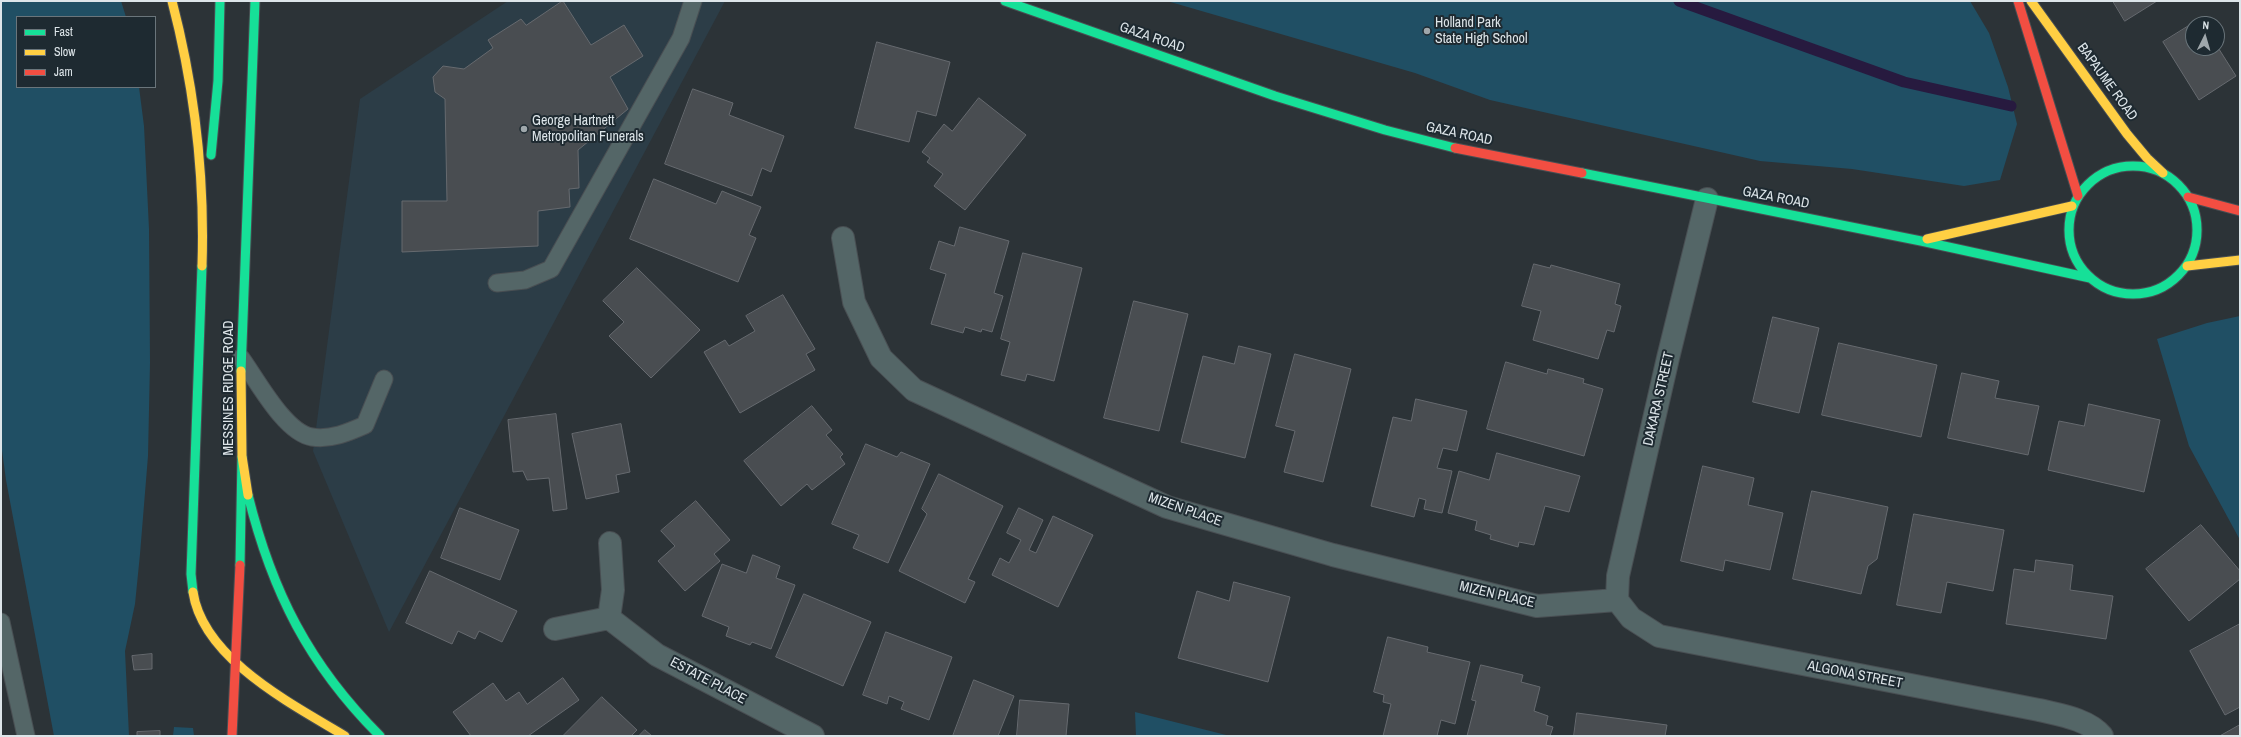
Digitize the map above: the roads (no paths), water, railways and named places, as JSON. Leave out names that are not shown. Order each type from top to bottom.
[{"type":"main road","points":[[172,1],[181,31],[198,117],[204,216]]},
{"type":"main road","points":[[204,216],[216,113],[220,1]]},
{"type":"main road","name":"MESSINES RIDGE ROAD","points":[[255,1],[241,358],[242,457],[260,539],[290,618],[315,661],[329,680],[348,704],[380,736]]},
{"type":"main road","name":"GAZA ROAD","points":[[1005,1],[1314,110],[1374,129],[1440,145],[1921,241],[2090,278]]},
{"type":"main road","points":[[2018,1],[2078,196]]},
{"type":"main road","name":"BAPAUME ROAD","points":[[2031,1],[2127,134],[2147,158],[2164,174]]},
{"type":"main road","points":[[2127,166],[2146,168],[2164,174],[2177,184],[2188,197],[2197,224],[2197,239],[2194,253],[2187,266],[2172,282],[2152,292],[2130,294],[2109,290],[2090,278],[2077,264],[2070,245],[2068,226],[2072,206],[2078,196],[2090,181],[2107,171],[2127,166]]},
{"type":"main road","points":[[2188,197],[2240,211]]},
{"type":"main road","name":"GAZA ROAD","points":[[1921,241],[2072,206]]},
{"type":"main road","name":"MESSINES RIDGE ROAD","points":[[204,216],[191,584],[197,612],[206,630],[218,648],[236,665],[297,707],[344,736]]},
{"type":"main road","points":[[2187,266],[2240,260]]},
{"type":"main road","points":[[232,736],[236,665],[242,457]]},
{"type":"street","name":"DAKARA STREET","points":[[1617,600],[1622,560],[1668,358],[1707,199]]},
{"type":"street","name":"MIZEN PLACE","points":[[843,238],[854,302],[881,358],[914,390],[1167,507],[1333,555],[1537,606],[1617,600]]},
{"type":"street","points":[[555,629],[609,618],[614,590],[610,543]]},
{"type":"street","name":"ALGONA STREET","points":[[1617,600],[1631,618],[1659,636],[2039,710],[2072,718],[2098,732],[2102,736]]},
{"type":"street","name":"ESTATE PLACE","points":[[609,618],[658,654],[813,736]]},
{"type":"lane","points":[[497,283],[525,280],[550,269],[681,38],[693,1]]},
{"type":"lane","points":[[241,358],[289,424],[304,435],[312,437],[341,435],[365,425],[384,379]]},
{"type":"lane","points":[[1,622],[26,736]]},
{"type":"waterway","points":[[1679,1],[1904,82],[2011,106]]},
{"type":"place","name":"Holland Park State High School","points":[[1427,31]]},
{"type":"place","name":"George Hartnett Metropolitan Funerals","points":[[524,129]]}]
